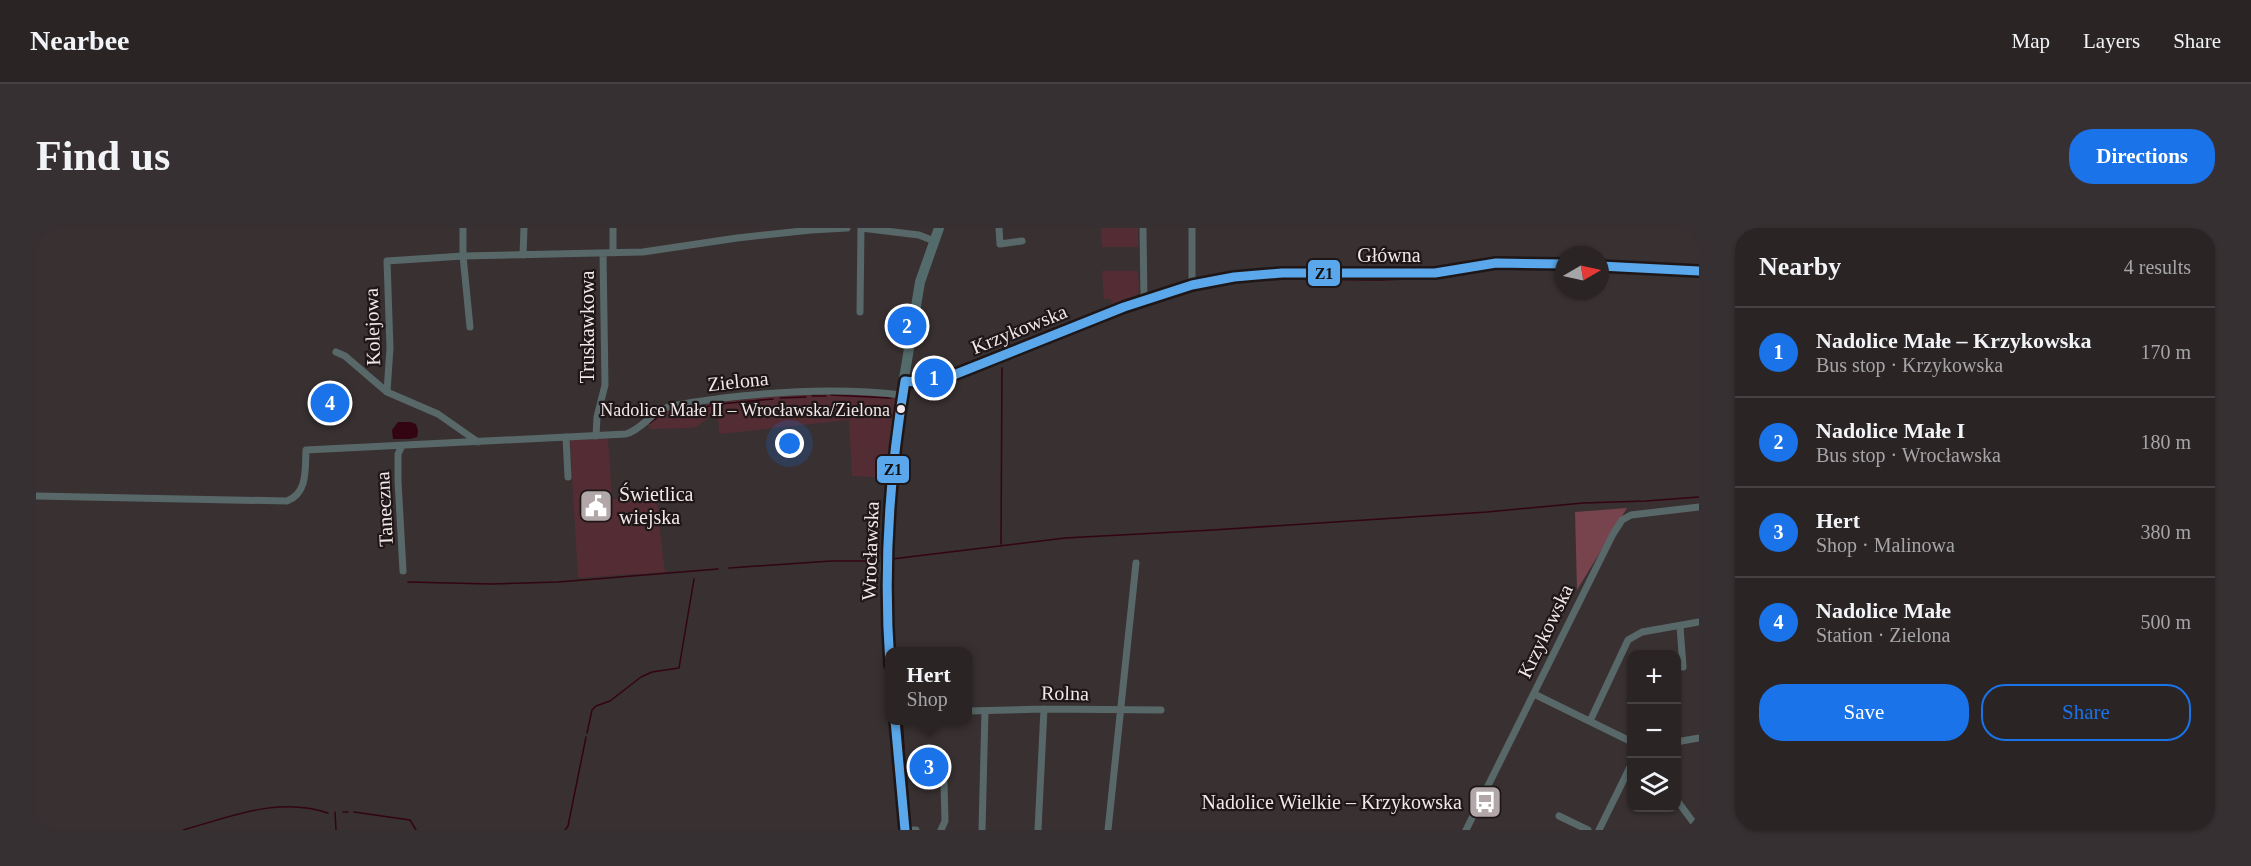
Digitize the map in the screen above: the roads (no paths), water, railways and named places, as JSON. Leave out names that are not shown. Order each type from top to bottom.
[{"type":"street","points":[[463,228],[463,256],[470,327]]},
{"type":"street","points":[[523,255],[524,228]]},
{"type":"street","points":[[613,228],[613,253]]},
{"type":"street","points":[[737,228],[737,238]]},
{"type":"street","points":[[463,256],[643,252],[811,229],[847,228]]},
{"type":"street","points":[[860,312],[861,228],[901,230],[934,242]]},
{"type":"street","name":"Wrocławska","points":[[889,647],[885,595],[891,476],[917,299],[939,228]]},
{"type":"street","points":[[999,228],[1000,244],[1022,241]]},
{"type":"street","points":[[1143,228],[1144,301]]},
{"type":"street","points":[[1192,228],[1192,285]]},
{"type":"street","name":"Truskawkowa","points":[[596,436],[597,417],[605,385],[603,253]]},
{"type":"street","name":"Kolejowa","points":[[387,392],[390,348],[387,261],[463,256]]},
{"type":"street","name":"Główna","points":[[1144,301],[1192,285],[1253,275],[1435,273],[1496,264],[1555,264]]},
{"type":"street","points":[[1609,266],[1699,271]]},
{"type":"street","name":"Krzykowska","points":[[905,381],[946,378],[1144,301]]},
{"type":"street","points":[[336,352],[345,356],[387,392],[438,414],[478,442]]},
{"type":"street","name":"Zielona","points":[[36,496],[287,501],[297,496],[303,485],[306,450],[596,436],[634,432],[650,417],[665,408],[727,398],[809,391],[902,395]]},
{"type":"street","points":[[566,437],[568,477]]},
{"type":"street","name":"Taneczna","points":[[402,446],[398,454],[398,481],[403,571]]},
{"type":"street","name":"Krzykowska","points":[[1466,830],[1613,534],[1623,520],[1631,515],[1644,512],[1699,507]]},
{"type":"street","points":[[1108,830],[1137,563]]},
{"type":"street","points":[[1590,721],[1628,640],[1642,632],[1699,622]]},
{"type":"street","points":[[1680,626],[1683,667]]},
{"type":"street","points":[[1534,694],[1627,740]]},
{"type":"street","points":[[1038,830],[1044,709]]},
{"type":"street","name":"Rolna","points":[[972,711],[1161,710]]},
{"type":"street","points":[[982,830],[985,711]]},
{"type":"street","points":[[895,725],[905,830],[916,830]]},
{"type":"street","points":[[1681,741],[1699,738]]},
{"type":"street","points":[[1599,830],[1627,773]]},
{"type":"street","points":[[941,830],[945,821],[944,783]]},
{"type":"street","points":[[1681,805],[1699,830]]},
{"type":"street","points":[[1559,816],[1588,830]]},
{"type":"waterway","points":[[1272,279],[1438,278]]},
{"type":"waterway","points":[[1181,294],[1208,287]]},
{"type":"waterway","points":[[1001,544],[1002,368]]},
{"type":"waterway","points":[[831,395],[891,398]]},
{"type":"waterway","points":[[812,396],[826,396]]},
{"type":"waterway","points":[[780,398],[806,397]]},
{"type":"waterway","points":[[720,404],[773,399]]},
{"type":"waterway","points":[[670,413],[710,406]]},
{"type":"waterway","points":[[650,423],[662,414]]},
{"type":"waterway","points":[[892,606],[892,559],[1065,538],[1699,497]]},
{"type":"waterway","points":[[729,568],[831,561],[879,561]]},
{"type":"waterway","points":[[408,582],[491,584],[558,582],[718,569]]},
{"type":"waterway","points":[[587,733],[592,710],[596,706],[610,701],[641,677],[652,672],[679,668],[694,579]]},
{"type":"waterway","points":[[894,640],[895,647]]},
{"type":"waterway","points":[[902,725],[904,749]]},
{"type":"waterway","points":[[565,830],[568,826],[586,737]]},
{"type":"waterway","points":[[905,759],[910,824]]},
{"type":"waterway","points":[[183,830],[237,814],[273,807],[309,808],[328,813]]},
{"type":"waterway","points":[[335,812],[336,830]]},
{"type":"waterway","points":[[343,812],[348,812]]},
{"type":"waterway","points":[[354,812],[410,820],[416,830]]},
{"type":"place","name":"Nadolice Małe I","points":[[907,326]]},
{"type":"place","name":"Nadolice Małe – Krzykowska","points":[[934,378]]},
{"type":"place","name":"Nadolice Małe","points":[[330,403]]},
{"type":"place","name":"Nadolice Małe II – Wrocławska/Zielona","points":[[901,409]]},
{"type":"place","name":"Świetlica wiejska","points":[[596,506]]},
{"type":"place","name":"Hert","points":[[929,767]]},
{"type":"place","name":"Nadolice Wielkie – Krzykowska","points":[[1485,802]]}]
